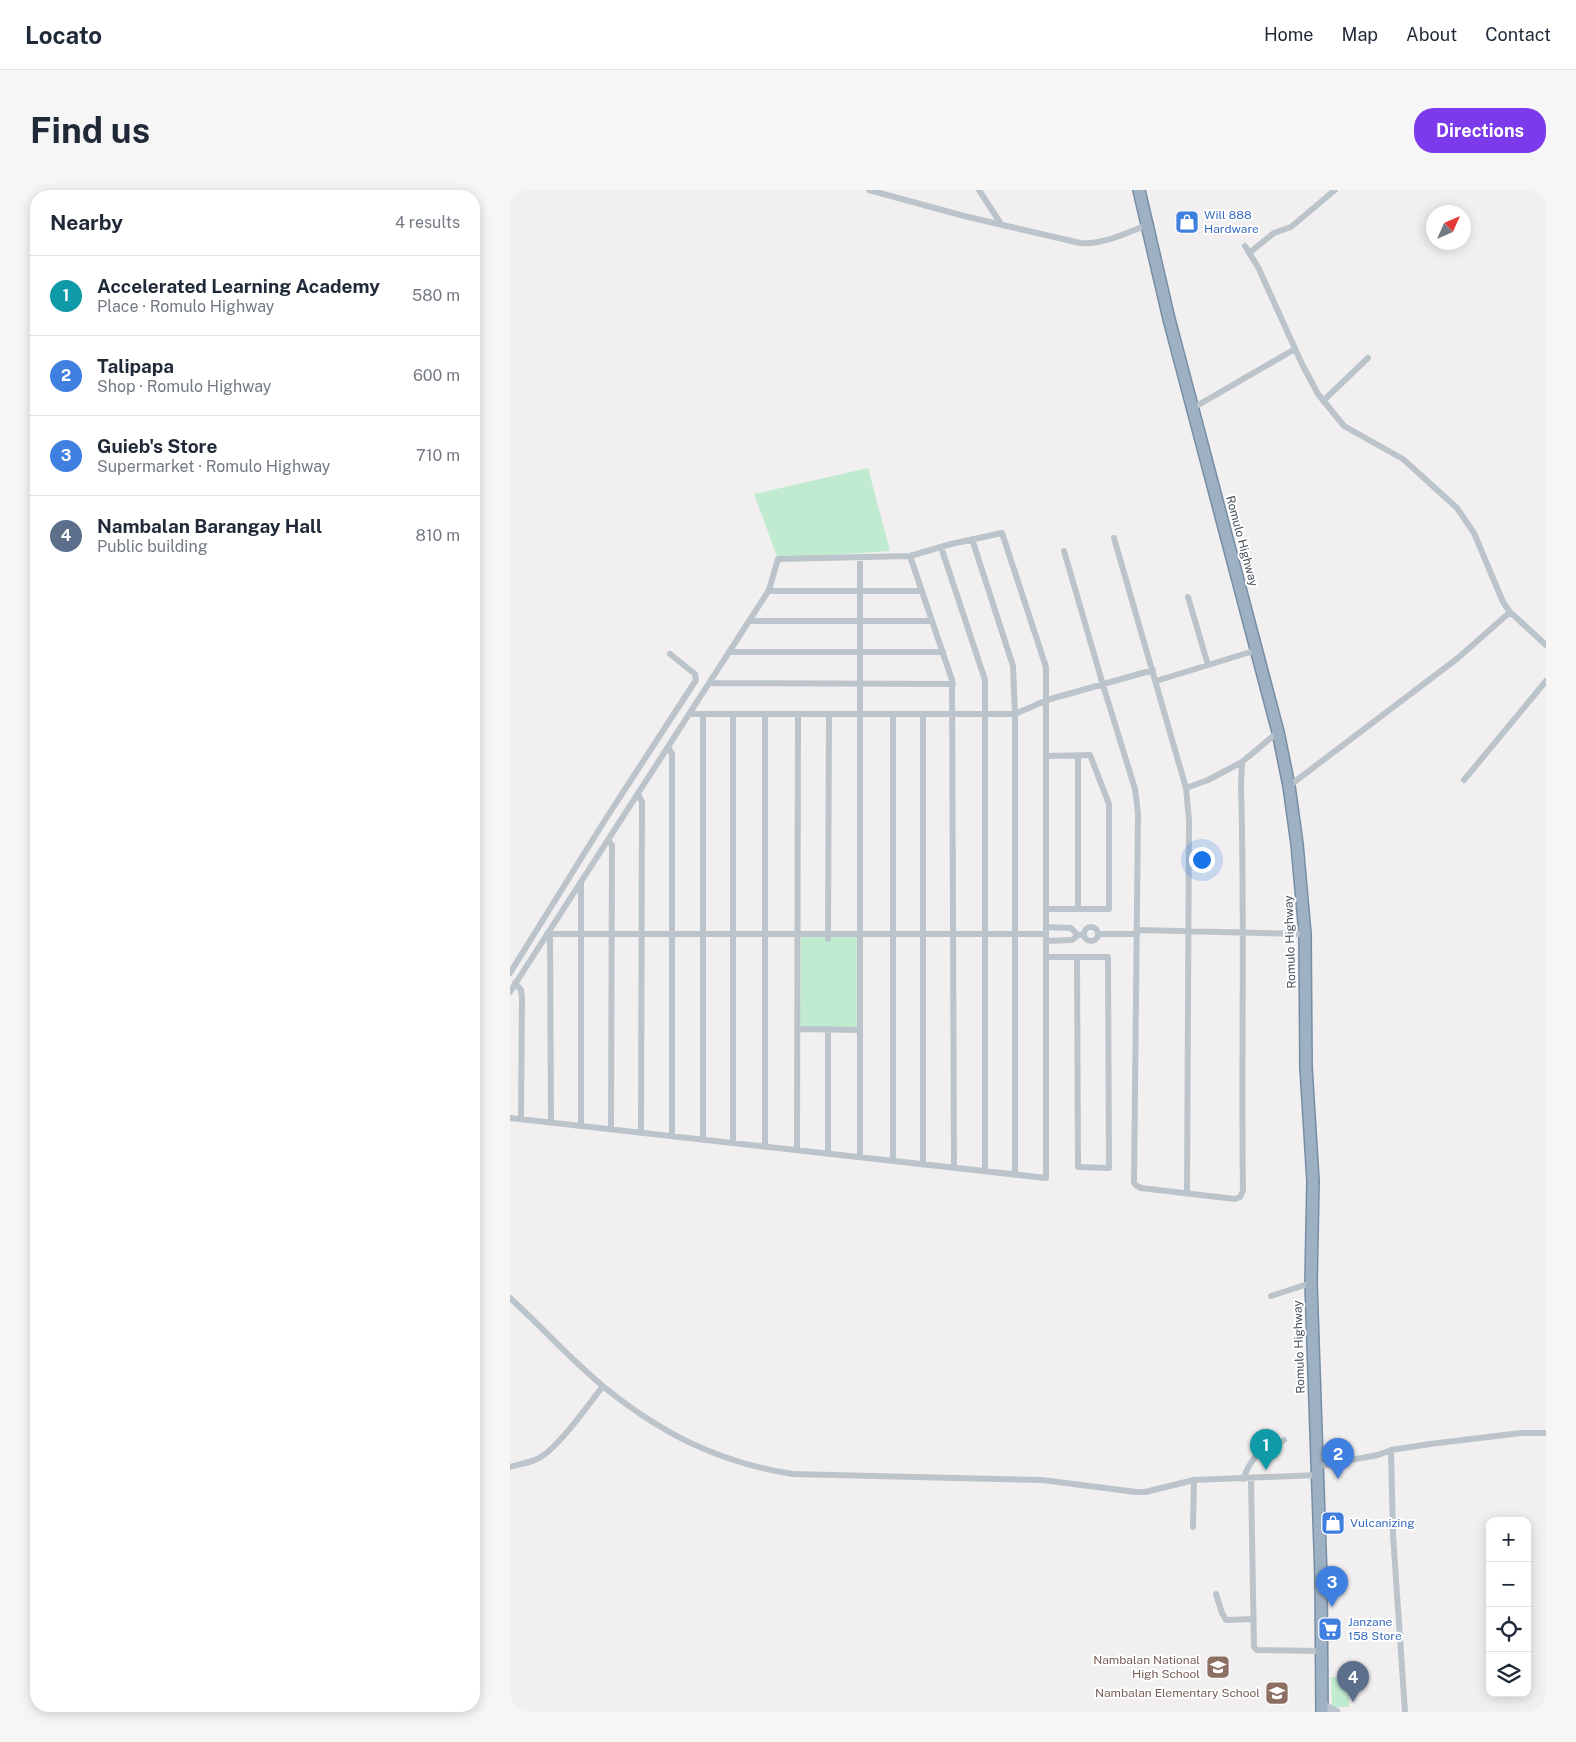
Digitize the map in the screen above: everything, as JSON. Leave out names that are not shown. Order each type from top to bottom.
[{"type":"highway","name":"Romulo Highway","points":[[1139,190],[1161,289],[1278,732],[1289,786],[1299,859],[1304,934],[1306,1067],[1313,1181],[1311,1282],[1321,1578],[1322,1708]]},
{"type":"main road","points":[[1322,1708],[1336,1712]]},
{"type":"street","points":[[869,190],[1001,224],[1091,244],[1147,225]]},
{"type":"street","points":[[979,190],[1001,224]]},
{"type":"street","points":[[1249,253],[1274,233],[1291,227],[1335,190]]},
{"type":"street","points":[[1244,246],[1258,267],[1308,377],[1323,401],[1344,426],[1403,459],[1457,508],[1474,532],[1498,593],[1510,612],[1546,645]]},
{"type":"street","points":[[1193,408],[1295,349]]},
{"type":"street","points":[[1323,401],[1368,358]]},
{"type":"street","points":[[510,992],[768,592],[778,559],[910,556],[1002,533],[1045,661],[1047,700],[1046,1178],[510,1118]]},
{"type":"street","points":[[1114,538],[1186,788],[1189,820],[1187,1193]]},
{"type":"street","points":[[972,539],[1012,666],[1015,714],[1015,1175]]},
{"type":"street","points":[[941,547],[985,680],[985,1172]]},
{"type":"street","points":[[1064,551],[1137,799],[1134,1183],[1141,1188],[1235,1199],[1242,1195],[1242,762]]},
{"type":"street","points":[[910,556],[952,684],[954,714],[954,1168]]},
{"type":"street","points":[[860,557],[860,1157]]},
{"type":"street","points":[[768,592],[922,591]]},
{"type":"street","points":[[1188,597],[1208,665]]},
{"type":"street","points":[[1289,786],[1458,658],[1510,612]]},
{"type":"street","points":[[749,621],[932,621]]},
{"type":"street","points":[[1156,681],[1257,650]]},
{"type":"street","points":[[729,652],[943,652]]},
{"type":"street","points":[[510,973],[605,820],[696,680],[695,674],[670,654]]},
{"type":"street","points":[[689,714],[1015,714],[1047,700],[1153,670]]},
{"type":"street","points":[[1464,780],[1546,682]]},
{"type":"street","points":[[709,683],[952,684]]},
{"type":"street","points":[[703,714],[703,1140]]},
{"type":"street","points":[[733,714],[733,1143]]},
{"type":"street","points":[[765,714],[765,1147]]},
{"type":"street","points":[[798,714],[798,1150]]},
{"type":"street","points":[[828,937],[829,714]]},
{"type":"street","points":[[893,714],[894,1161]]},
{"type":"street","points":[[923,714],[923,1164]]},
{"type":"street","points":[[1186,788],[1208,780],[1242,762],[1278,732]]},
{"type":"street","points":[[668,747],[672,754],[672,1136]]},
{"type":"street","points":[[1078,755],[1078,909]]},
{"type":"street","points":[[1046,909],[1109,910],[1109,804],[1090,755],[1047,756]]},
{"type":"street","points":[[638,794],[642,802],[641,1132]]},
{"type":"street","points":[[608,840],[612,845],[611,1129]]},
{"type":"street","points":[[581,881],[581,1126]]},
{"type":"street","points":[[549,932],[581,934],[798,934],[828,937],[860,934],[1046,934],[1072,940],[1092,927],[1099,934]]},
{"type":"street","points":[[1046,934],[1071,928],[1088,941],[1093,941],[1097,939],[1099,934]]},
{"type":"street","points":[[549,932],[551,1122]]},
{"type":"street","points":[[1099,934],[1137,932],[1304,934]]},
{"type":"street","points":[[1046,957],[1077,957],[1108,957],[1109,1168],[1078,1167],[1077,957]]},
{"type":"street","points":[[515,984],[521,990],[522,997],[520,1119]]},
{"type":"street","points":[[798,1029],[860,1030]]},
{"type":"street","points":[[828,1029],[828,1154]]},
{"type":"street","points":[[1270,1296],[1311,1282]]},
{"type":"street","points":[[510,1298],[603,1386],[635,1410],[685,1441],[732,1460],[763,1469],[792,1474],[1042,1480],[1145,1492],[1194,1480],[1248,1479],[1318,1471],[1392,1450],[1520,1433],[1546,1433]]},
{"type":"street","points":[[510,1467],[536,1459],[542,1455],[572,1425],[603,1386]]},
{"type":"street","points":[[1284,1440],[1277,1445],[1263,1450],[1249,1464],[1254,1647],[1257,1650],[1321,1652]]},
{"type":"street","points":[[1392,1450],[1394,1554],[1406,1712]]},
{"type":"street","points":[[1193,1527],[1194,1480]]},
{"type":"street","points":[[1216,1594],[1226,1620],[1253,1619]]},
{"type":"green space","points":[[868,468],[890,551],[778,559],[754,494]]},
{"type":"green space","points":[[801,937],[857,937],[857,1027],[800,1027]]},
{"type":"green space","points":[[1331,1677],[1349,1677],[1349,1707],[1332,1707]]},
{"type":"place","name":"Will 888 Hardware","points":[[1187,222]]},
{"type":"place","name":"Accelerated Learning Academy","points":[[1266,1470]]},
{"type":"place","name":"Talipapa","points":[[1338,1479]]},
{"type":"place","name":"Vulcanizing","points":[[1333,1523]]},
{"type":"place","name":"Guieb's Store","points":[[1332,1607]]},
{"type":"place","name":"Janzane 158 Store","points":[[1330,1629]]},
{"type":"place","name":"Nambalan National High School","points":[[1218,1667]]},
{"type":"place","name":"Nambalan Elementary School","points":[[1277,1693]]},
{"type":"place","name":"Nambalan Barangay Hall","points":[[1353,1702]]}]
